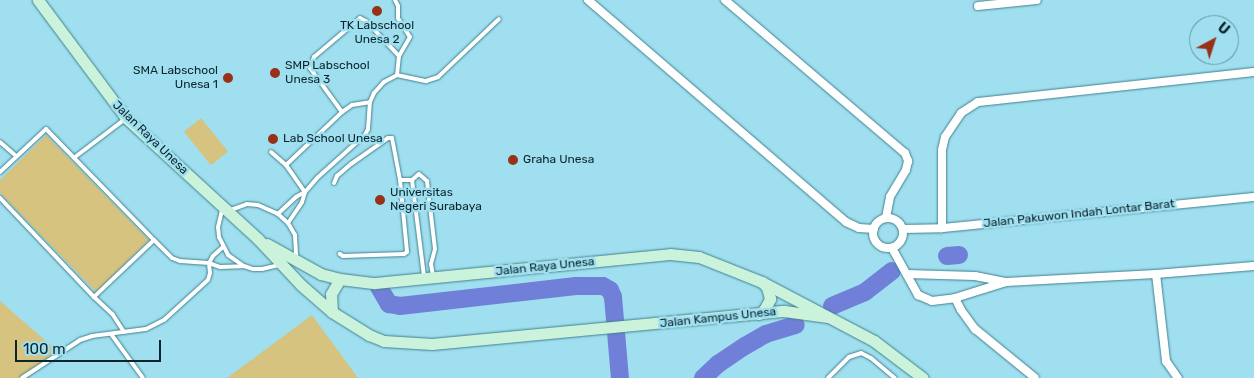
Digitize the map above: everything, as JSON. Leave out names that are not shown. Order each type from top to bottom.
[{"type":"main road","name":"Jalan Raya Unesa","points":[[38,0],[126,118],[258,239],[280,264],[332,312],[369,335],[384,341],[432,344],[608,328]]},
{"type":"main road","name":"Jalan Raya Unesa","points":[[258,239],[314,271],[340,279],[375,283],[670,254],[708,259],[762,282],[874,341],[923,378]]},
{"type":"main road","points":[[332,312],[331,294],[340,279]]},
{"type":"main road","points":[[759,314],[764,310],[770,299],[767,287],[762,282]]},
{"type":"main road","name":"Jalan Kampus Unesa","points":[[608,328],[784,311],[828,317]]},
{"type":"street","points":[[588,0],[846,222],[859,228],[874,229]]},
{"type":"street","points":[[725,0],[905,153],[908,161],[906,170],[890,197],[886,218]]},
{"type":"street","points":[[978,6],[1037,0]]},
{"type":"street","points":[[942,228],[942,150],[945,137],[960,113],[978,102],[1254,72]]},
{"type":"street","name":"Jalan Pakuwon Indah Lontar Barat","points":[[903,229],[942,228],[1254,197]]},
{"type":"street","points":[[886,218],[896,220],[903,229],[901,241],[892,248],[884,247],[876,242],[874,229],[878,222],[886,218]]},
{"type":"street","points":[[892,248],[918,295],[924,299],[932,301],[955,298],[1006,282]]},
{"type":"street","points":[[907,274],[975,276],[1006,282],[1156,274],[1254,266]]},
{"type":"street","points":[[1156,274],[1166,361],[1178,378]]},
{"type":"street","points":[[955,298],[975,329],[1036,378]]},
{"type":"lane","points":[[394,0],[398,6],[398,18],[410,36],[399,56],[397,75]]},
{"type":"lane","points":[[342,112],[310,68],[314,57],[360,18],[366,21],[399,56]]},
{"type":"lane","points":[[278,214],[296,197],[305,192],[317,178],[365,135],[368,129],[370,102],[374,93],[384,82],[397,75],[426,80],[438,76],[499,19]]},
{"type":"lane","points":[[286,165],[342,112],[352,105],[370,102]]},
{"type":"lane","points":[[74,157],[126,118]]},
{"type":"lane","points":[[0,172],[46,129],[172,258],[220,267],[244,266],[262,269],[280,264]]},
{"type":"lane","points":[[334,183],[337,176],[351,164],[388,138],[394,142],[407,252],[343,256],[340,254]]},
{"type":"lane","points":[[0,142],[16,156]]},
{"type":"lane","points":[[271,152],[286,165],[305,192]]},
{"type":"lane","points":[[400,180],[412,180],[419,174],[427,181],[435,250],[429,278]]},
{"type":"lane","points":[[412,180],[429,278]]},
{"type":"lane","points":[[288,223],[302,202],[305,192]]},
{"type":"lane","points":[[0,198],[113,315],[124,332]]},
{"type":"lane","points":[[244,266],[228,255],[223,247],[218,227],[225,210],[247,204],[269,208],[288,223],[295,235],[297,248],[296,262]]},
{"type":"lane","points":[[94,297],[154,240]]},
{"type":"lane","points":[[22,378],[80,340],[146,329],[164,320],[208,280],[210,273],[209,264],[213,256],[223,247]]},
{"type":"lane","points":[[111,334],[142,378]]},
{"type":"lane","points":[[828,378],[849,357],[861,353],[871,358],[895,378]]},
{"type":"shaded area","points":[[201,118],[228,151],[211,165],[184,132]]},
{"type":"shaded area","points":[[46,135],[149,240],[96,292],[0,193],[0,180]]},
{"type":"shaded area","points":[[0,301],[55,349],[29,378],[0,378]]},
{"type":"shaded area","points":[[312,315],[358,378],[227,378]]},
{"type":"waterway","points":[[947,256],[959,255]]},
{"type":"waterway","points":[[832,306],[865,292],[892,271]]},
{"type":"waterway","points":[[379,287],[389,304],[400,306],[576,286],[603,286],[610,290],[613,297],[620,378]]},
{"type":"waterway","points":[[703,378],[718,364],[766,334],[796,325]]},
{"type":"place","name":"TK Labschool Unesa 2","points":[[377,11]]},
{"type":"place","name":"SMP Labschool Unesa 3","points":[[275,73]]},
{"type":"place","name":"SMA Labschool Unesa 1","points":[[228,78]]},
{"type":"place","name":"Lab School Unesa","points":[[273,139]]},
{"type":"place","name":"Graha Unesa","points":[[513,160]]},
{"type":"place","name":"Universitas Negeri Surabaya","points":[[380,200]]}]
